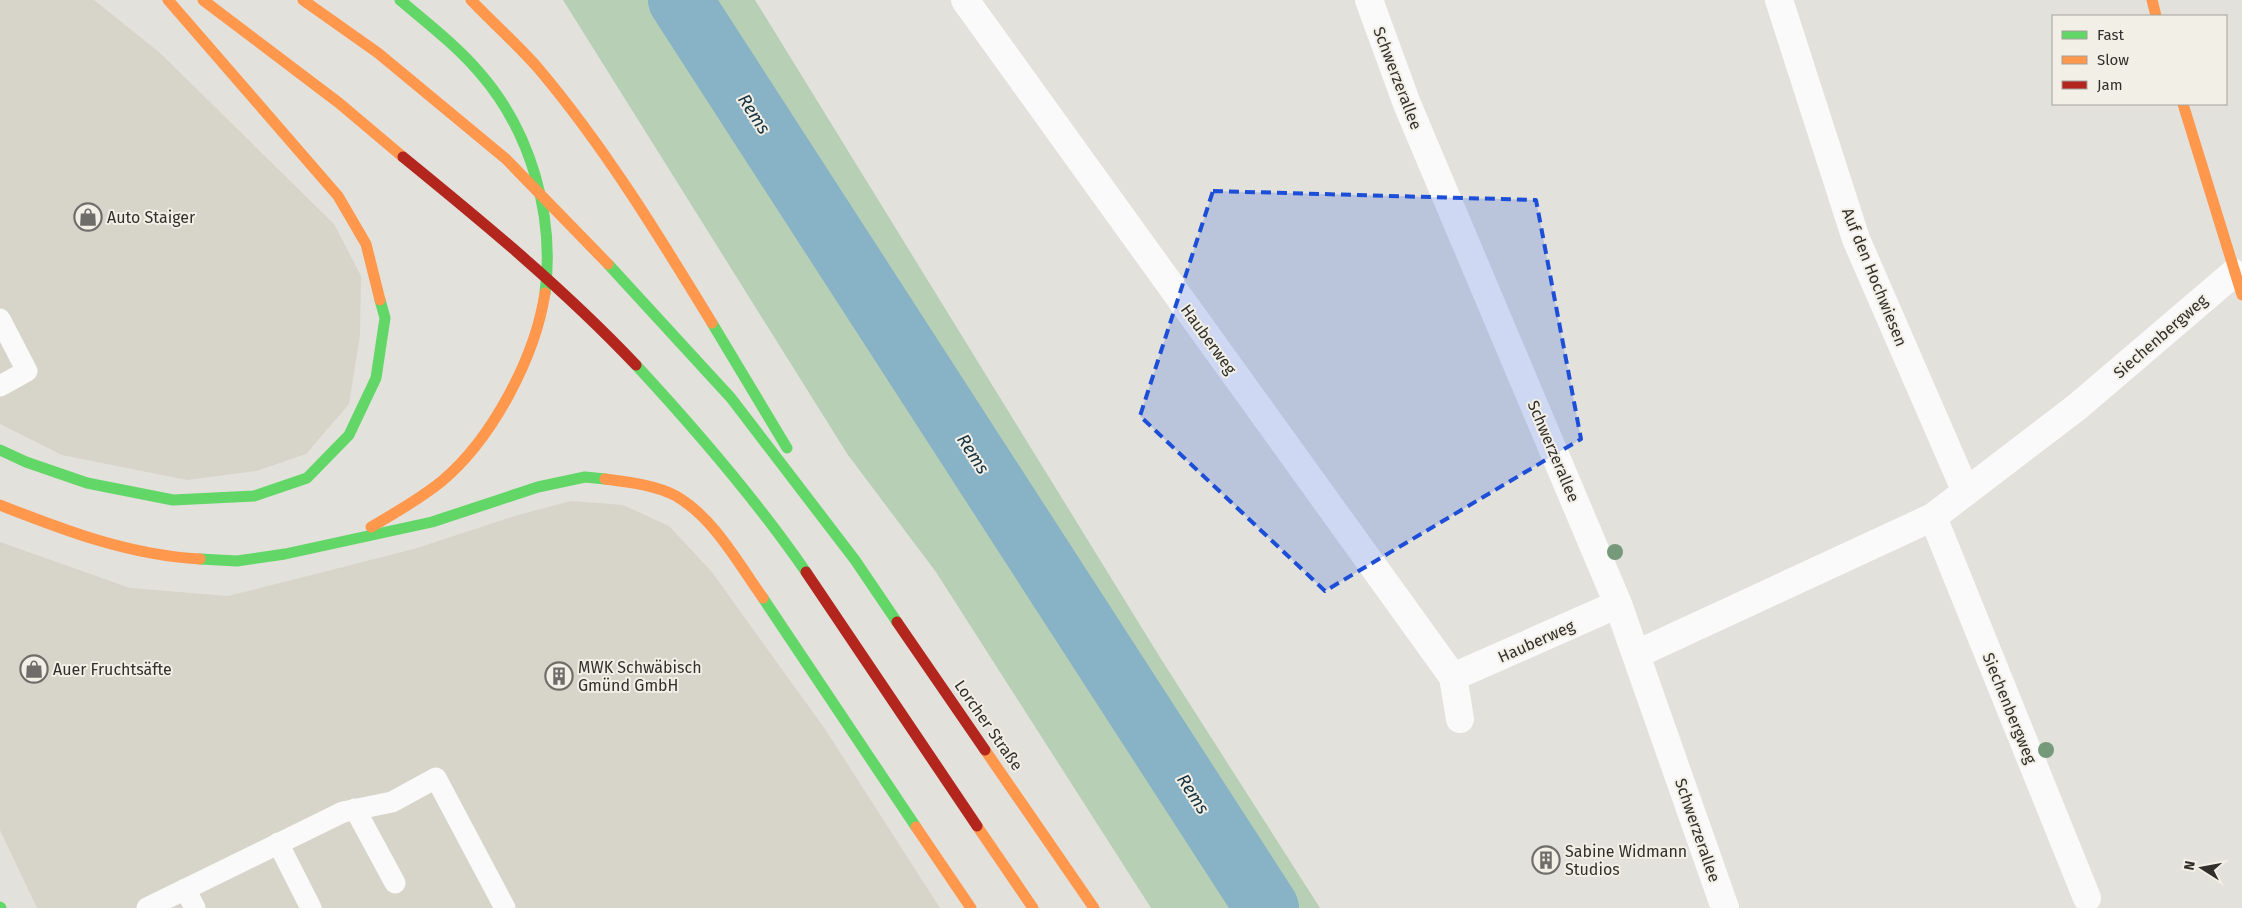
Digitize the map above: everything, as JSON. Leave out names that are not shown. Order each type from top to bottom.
[{"type":"main road","points":[[0,450],[26,462],[87,483],[173,500],[254,496],[307,478],[349,435],[376,378],[385,318],[366,244],[338,196],[168,0]]},
{"type":"main road","points":[[203,0],[339,103],[500,237],[595,322],[693,427],[780,534],[1033,908]]},
{"type":"main road","points":[[304,0],[378,53],[506,159],[596,251],[730,398],[855,560]]},
{"type":"main road","points":[[471,0],[546,78],[617,174],[709,318],[855,560]]},
{"type":"main road","points":[[2152,0],[2156,15]]},
{"type":"main road","points":[[350,539],[424,496],[462,461],[502,407],[527,358],[545,292],[548,237],[533,173],[519,135],[498,97],[459,52],[404,4]]},
{"type":"main road","points":[[2183,105],[2239,277]]},
{"type":"main road","points":[[0,505],[76,536],[170,557],[236,561],[285,554],[432,522],[538,487],[585,477],[632,482],[675,496],[705,518],[765,601],[971,908]]},
{"type":"main road","name":"Lorcher Straße","points":[[855,560],[1094,908]]},
{"type":"street","name":"Hauberweg","points":[[965,0],[1453,677],[1460,719]]},
{"type":"street","name":"Schwerzerallee","points":[[1369,0],[1407,104],[1618,604],[1725,908]]},
{"type":"street","name":"Auf den Hochwiesen","points":[[1779,0],[1856,238],[1966,492]]},
{"type":"street","name":"Siechenbergweg","points":[[1637,654],[1933,517],[2077,407],[2239,277]]},
{"type":"street","name":"Siechenbergweg","points":[[1933,517],[2087,898]]},
{"type":"street","name":"Hauberweg","points":[[1453,677],[1618,604]]},
{"type":"lane","points":[[0,319],[26,371],[0,386]]},
{"type":"lane","points":[[147,908],[343,812],[392,802],[436,778],[504,908]]},
{"type":"lane","points":[[355,809],[396,883]]},
{"type":"lane","points":[[278,844],[310,908]]},
{"type":"lane","points":[[185,889],[195,908]]},
{"type":"highlighted area","points":[[1213,191],[1536,200],[1581,439],[1325,591],[1140,416]]},
{"type":"shaded area","points":[[0,0],[94,0],[160,53],[334,224],[361,276],[360,335],[349,404],[306,454],[256,471],[187,480],[62,455],[0,424]]},
{"type":"shaded area","points":[[571,501],[623,505],[669,526],[711,571],[825,729],[940,908],[37,908],[0,830],[0,542],[130,588],[228,596],[414,549],[518,515]]},
{"type":"green space","points":[[563,0],[755,0],[1161,659],[1320,908],[1151,908],[936,572],[848,455]]},
{"type":"waterway","name":"Rems","points":[[680,0],[1267,908]]},
{"type":"traffic: fast","points":[[400,0],[441,34],[470,62],[497,95],[513,121],[535,176],[542,205],[546,234],[547,264],[545,293]]},
{"type":"traffic: fast","points":[[608,264],[731,398],[855,560],[897,622]]},
{"type":"traffic: fast","points":[[0,450],[26,462],[87,483],[173,500],[254,496],[307,478],[349,435],[376,378],[385,318],[380,300]]},
{"type":"traffic: fast","points":[[712,323],[787,448]]},
{"type":"traffic: fast","points":[[636,365],[725,466],[806,572]]},
{"type":"traffic: fast","points":[[200,559],[237,561],[285,554],[432,522],[538,487],[585,477],[605,479]]},
{"type":"traffic: fast","points":[[763,598],[916,827]]},
{"type":"traffic: slow","points":[[168,0],[338,196],[366,244],[380,300]]},
{"type":"traffic: slow","points":[[203,0],[339,103],[403,157]]},
{"type":"traffic: slow","points":[[303,0],[378,53],[506,159],[608,264]]},
{"type":"traffic: slow","points":[[471,0],[522,50],[586,129],[651,225],[712,323]]},
{"type":"traffic: slow","points":[[2152,0],[2156,15]]},
{"type":"traffic: slow","points":[[2183,105],[2242,295]]},
{"type":"traffic: slow","points":[[371,527],[434,488],[460,464],[478,443],[494,420],[521,370],[532,344],[545,293]]},
{"type":"traffic: slow","points":[[605,479],[641,484],[659,489],[676,496],[690,505],[714,529],[763,598]]},
{"type":"traffic: slow","points":[[0,505],[49,524],[123,547],[148,553],[200,559]]},
{"type":"traffic: slow","points":[[985,750],[1094,908]]},
{"type":"traffic: slow","points":[[977,826],[1033,908]]},
{"type":"traffic: slow","points":[[916,827],[971,908]]},
{"type":"traffic: jam","points":[[403,157],[552,283],[636,365]]},
{"type":"traffic: jam","points":[[806,572],[977,826]]},
{"type":"traffic: jam","points":[[897,622],[985,750]]},
{"type":"place","name":"Auto Staiger","points":[[88,217]]},
{"type":"place","name":"Auer Fruchtsäfte","points":[[34,669]]},
{"type":"place","name":"MWK Schwäbisch Gmünd GmbH","points":[[559,676]]},
{"type":"place","name":"Sabine Widmann Studios","points":[[1546,860]]}]
